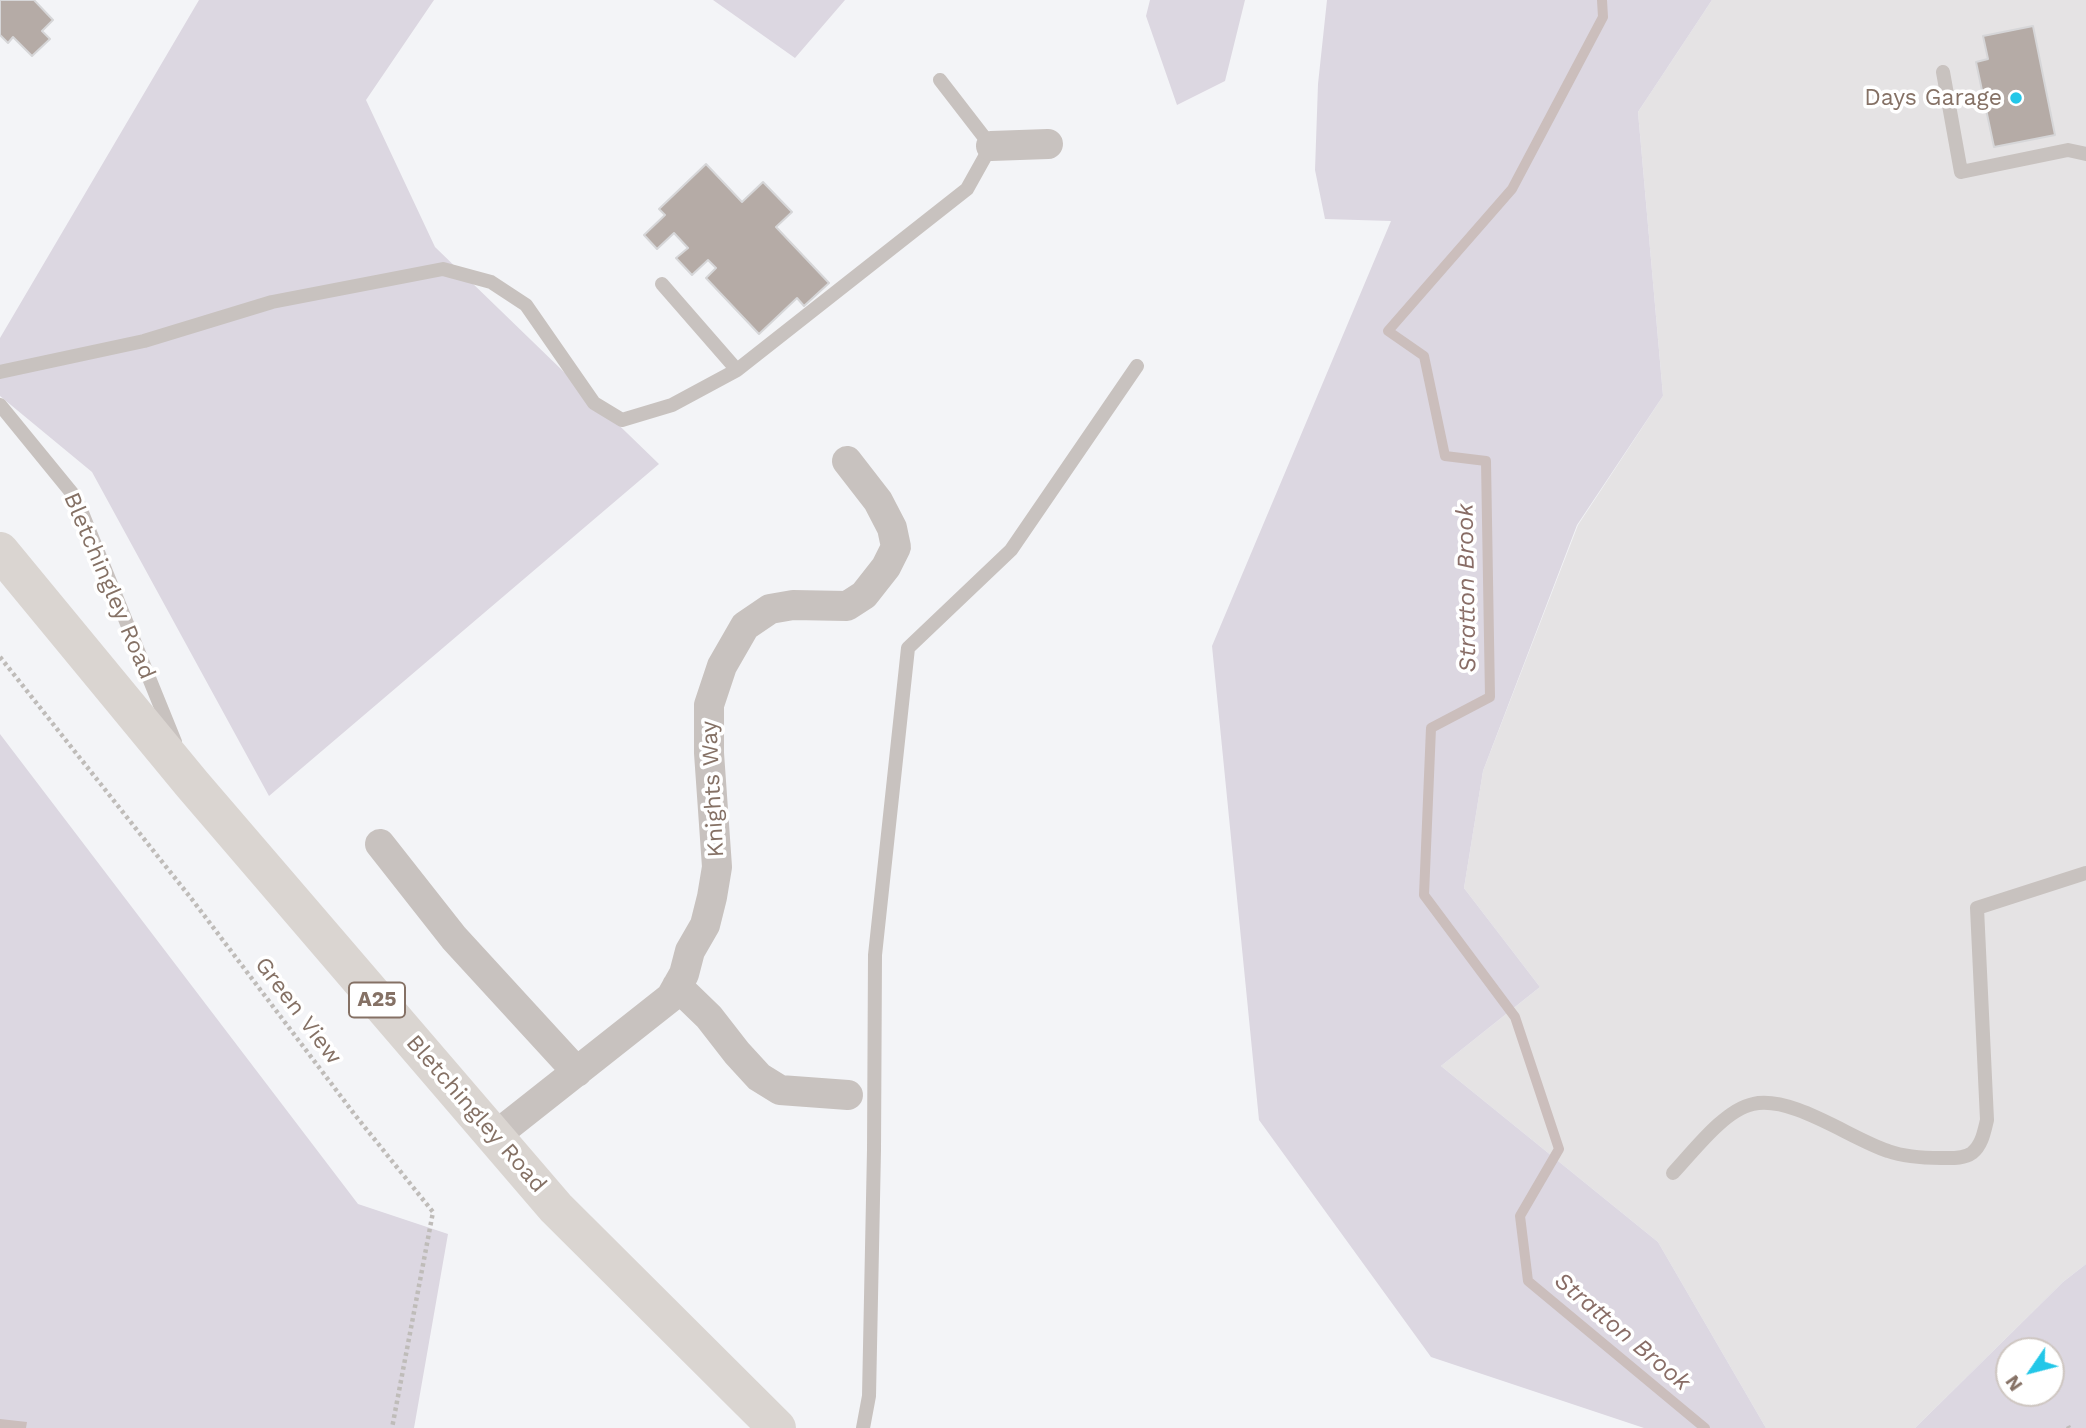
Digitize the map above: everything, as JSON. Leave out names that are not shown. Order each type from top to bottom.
[{"type":"main road","name":"Bletchingley Road","points":[[0,551],[192,784],[556,1208],[777,1428]]},
{"type":"street","points":[[991,146],[1048,144]]},
{"type":"street","name":"Knights Way","points":[[495,1136],[671,997],[684,974],[690,951],[705,925],[717,867],[709,753],[709,705],[722,667],[746,626],[770,609],[793,604],[847,606],[864,595],[886,567],[896,547],[892,528],[878,501],[847,461]]},
{"type":"street","points":[[380,844],[454,938],[577,1072]]},
{"type":"street","points":[[677,986],[709,1017],[737,1054],[759,1077],[780,1090],[848,1095]]},
{"type":"lane","points":[[1943,72],[1961,172],[2068,150],[2086,154]]},
{"type":"lane","points":[[0,372],[144,341],[272,302],[443,269],[491,282],[526,305],[594,403],[622,420],[672,405],[737,370],[967,189],[991,146],[940,80]]},
{"type":"lane","points":[[662,284],[737,370]]},
{"type":"lane","points":[[863,1428],[869,1396],[875,955],[908,648],[1011,550],[1137,366]]},
{"type":"lane","name":"Bletchingley Road","points":[[0,405],[76,498],[192,784]]},
{"type":"lane","points":[[1673,1173],[1733,1114],[1752,1104],[1773,1102],[1795,1109],[1889,1152],[1922,1158],[1958,1158],[1971,1155],[1982,1142],[1987,1120],[1978,908],[2086,873]]},
{"type":"path","name":"Green View","points":[[0,657],[194,902],[347,1104],[433,1212],[392,1428]]},
{"type":"shaded area","points":[[199,0],[434,0],[366,100],[435,247],[659,464],[269,796],[92,472],[0,396],[0,338]]},
{"type":"shaded area","points":[[713,0],[845,0],[795,58]]},
{"type":"shaded area","points":[[1150,0],[1245,0],[1225,81],[1177,105],[1146,16]]},
{"type":"shaded area","points":[[1327,0],[1712,0],[1638,112],[1663,396],[1577,525],[1483,771],[1464,888],[1540,987],[1441,1066],[1658,1242],[1766,1428],[1644,1428],[1431,1357],[1259,1120],[1212,646],[1391,221],[1325,219],[1315,170],[1318,84]]},
{"type":"shaded area","points":[[1712,0],[2086,0],[2086,1264],[2063,1282],[2007,1337],[1995,1337],[1995,1349],[1915,1428],[1766,1428],[1658,1242],[1441,1066],[1540,987],[1464,888],[1483,771],[1578,525],[1663,396],[1638,112]]},
{"type":"shaded area","points":[[0,734],[358,1204],[448,1234],[414,1428],[0,1428]]},
{"type":"shaded area","points":[[2086,1264],[2086,1428],[1915,1428],[1995,1349],[1995,1407],[2065,1407],[2065,1337],[2007,1337],[2063,1282]]},
{"type":"shaded area","points":[[0,1419],[27,1422],[26,1428],[0,1428]]},
{"type":"building","points":[[0,0],[34,0],[53,20],[42,31],[50,39],[32,56],[13,37],[8,43],[0,35]]},
{"type":"building","name":"Days Garage","points":[[2033,26],[2055,135],[1994,147],[1976,62],[1988,59],[1983,36]]},
{"type":"building","points":[[706,164],[742,202],[763,182],[792,212],[776,227],[829,283],[804,306],[797,298],[759,334],[706,278],[716,268],[708,260],[692,275],[676,258],[688,248],[674,233],[657,249],[644,235],[665,215],[659,209]]},
{"type":"waterway","name":"Stratton Brook","points":[[1602,0],[1603,17],[1512,189],[1388,331],[1424,356],[1445,456],[1486,461],[1490,697],[1431,728],[1424,895],[1515,1017],[1559,1149],[1520,1216],[1528,1281],[1705,1428]]},
{"type":"place","name":"Days Garage","points":[[2016,98]]}]
